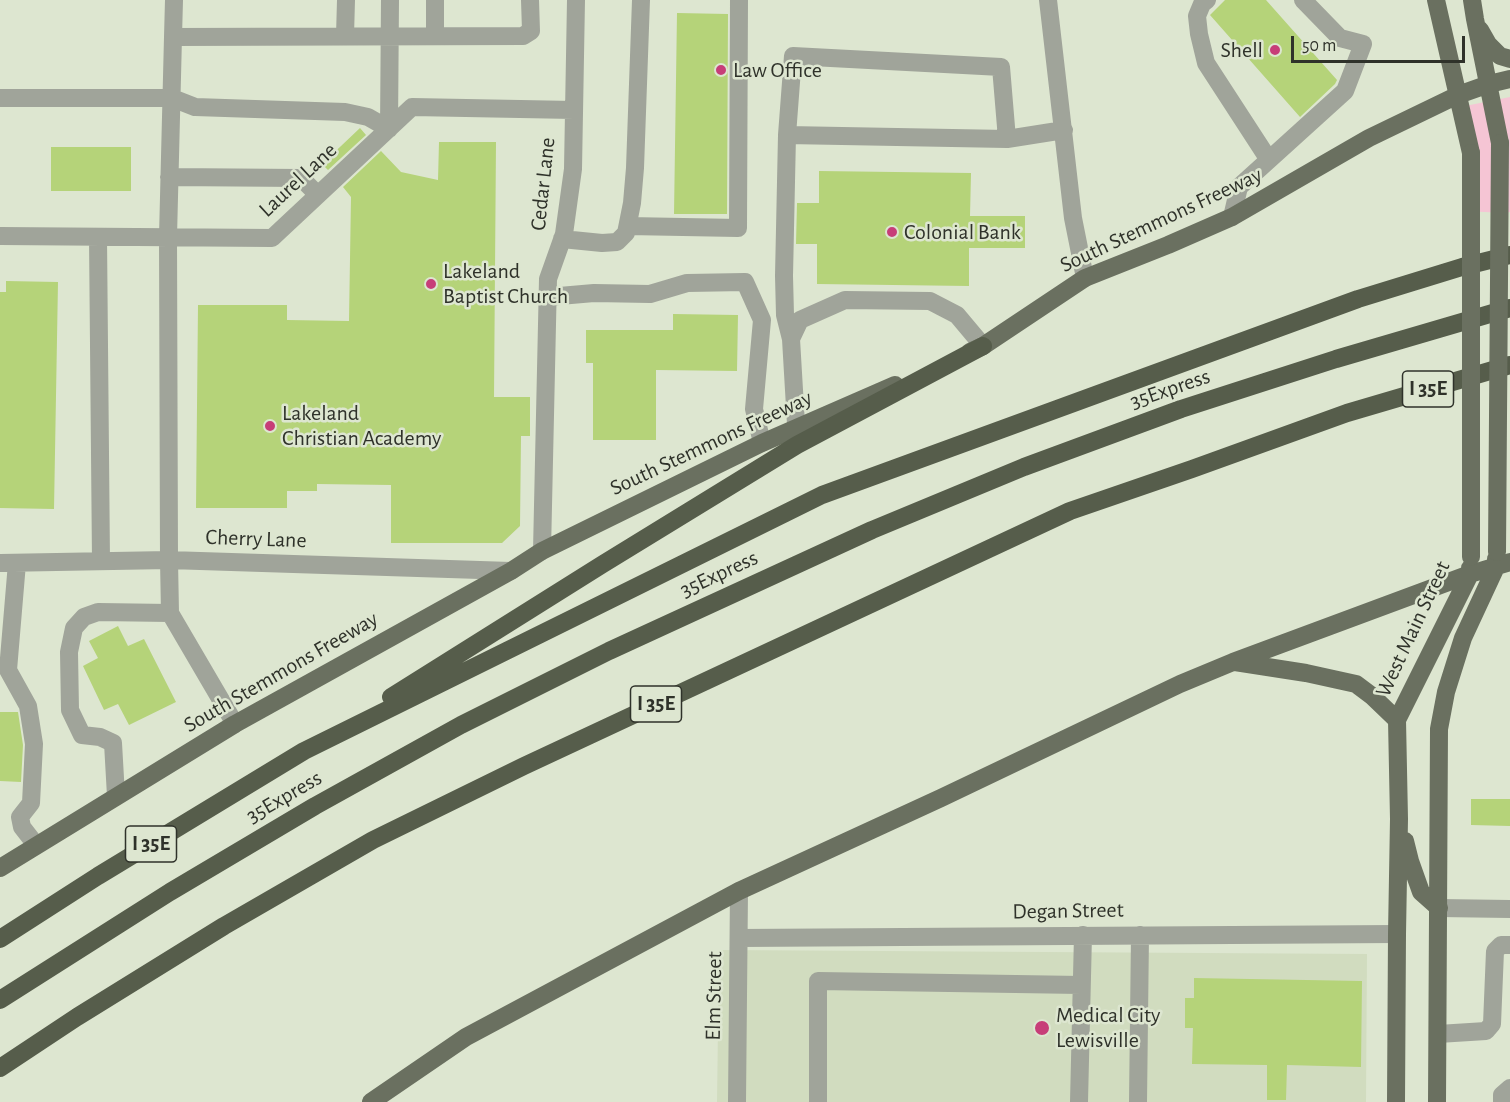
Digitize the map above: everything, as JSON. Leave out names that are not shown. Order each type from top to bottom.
[{"type":"highway","name":"I 35E","points":[[0,939],[98,876],[304,751],[822,495],[1358,299],[1462,267],[1510,255]]},
{"type":"highway","name":"35Express","points":[[0,1000],[171,892],[315,806],[472,720],[609,651],[714,602],[872,530],[1047,459],[1192,406],[1336,359],[1510,308]]},
{"type":"highway","points":[[304,751],[603,564],[796,437],[983,346]]},
{"type":"highway","name":"I 35E","points":[[0,1068],[77,1017],[224,926],[373,840],[513,771],[1070,511],[1347,412],[1510,365]]},
{"type":"main road","name":"West Main Street","points":[[1396,1102],[1399,819],[1397,720],[1471,566],[1471,153],[1436,0]]},
{"type":"main road","points":[[1437,1102],[1441,716],[1463,638],[1501,560],[1500,143],[1472,0]]},
{"type":"main road","points":[[1475,20],[1488,44],[1500,56],[1510,59]]},
{"type":"main road","name":"South Stemmons Freeway","points":[[983,346],[1085,278],[1232,218],[1369,138],[1458,94],[1510,79]]},
{"type":"main road","name":"South Stemmons Freeway","points":[[0,868],[235,724],[511,571],[542,551],[762,443],[796,437]]},
{"type":"main road","points":[[370,1102],[466,1037],[739,891],[1180,684],[1471,566],[1501,560]]},
{"type":"main road","points":[[1233,662],[1296,671],[1356,684],[1397,720]]},
{"type":"main road","points":[[1399,819],[1421,892],[1439,908]]},
{"type":"street","points":[[174,0],[168,237],[171,613],[235,724]]},
{"type":"street","points":[[345,36],[346,0]]},
{"type":"street","points":[[0,98],[172,98],[195,107],[345,112],[368,117],[389,129],[390,0]]},
{"type":"street","points":[[435,0],[435,36]]},
{"type":"street","points":[[173,37],[523,36],[531,31],[530,0]]},
{"type":"street","name":"Cedar Lane","points":[[542,551],[548,279],[564,234],[573,169],[576,0]]},
{"type":"street","points":[[562,239],[617,242],[626,233],[632,204],[641,0]]},
{"type":"street","points":[[628,226],[738,228],[739,0]]},
{"type":"street","points":[[1048,0],[1074,218],[1085,278]]},
{"type":"street","points":[[1207,0],[1202,3],[1197,16],[1206,63],[1269,160]]},
{"type":"street","points":[[1232,218],[1239,187],[1345,91],[1363,45],[1340,38],[1303,0]]},
{"type":"street","points":[[796,437],[791,339],[785,315],[784,276],[787,135],[793,56],[1000,67],[1007,139]]},
{"type":"street","name":"Laurel Lane","points":[[0,236],[272,238],[412,107],[574,110]]},
{"type":"street","points":[[787,135],[1007,139],[1064,130]]},
{"type":"street","points":[[169,177],[301,178],[318,195]]},
{"type":"street","points":[[98,237],[101,561]]},
{"type":"street","points":[[548,297],[594,293],[650,294],[687,284],[745,282],[762,320],[754,409],[762,443]]},
{"type":"street","points":[[791,339],[800,320],[845,300],[930,301],[957,315],[983,346]]},
{"type":"street","name":"Cherry Lane","points":[[8,563],[169,560],[511,571]]},
{"type":"street","points":[[8,563],[8,670],[28,706],[34,744],[31,803],[20,817],[22,827],[36,845]]},
{"type":"street","points":[[116,796],[113,743],[100,737],[82,735],[70,710],[69,652],[74,628],[84,617],[98,612],[171,613]]},
{"type":"street","name":"Elm Street","points":[[737,1102],[739,891]]},
{"type":"street","points":[[1439,908],[1510,909]]},
{"type":"street","name":"Degan Street","points":[[739,938],[1397,934]]},
{"type":"street","points":[[1078,1102],[1083,935]]},
{"type":"street","points":[[1138,1102],[1140,935]]},
{"type":"street","points":[[1438,1034],[1486,1031],[1492,1024],[1495,951],[1501,945],[1510,945]]},
{"type":"street","points":[[818,1102],[818,981],[1081,985]]},
{"type":"street","points":[[1502,1102],[1502,1095],[1510,1088]]},
{"type":"shaded area","points":[[1510,97],[1510,212],[1464,211],[1465,106]]},
{"type":"shaded area","name":"Medical City Lewisville","points":[[719,950],[1367,954],[1366,1102],[717,1102]]},
{"type":"building","name":"Shell","points":[[1225,0],[1266,0],[1337,80],[1300,117],[1210,15]]},
{"type":"building","points":[[677,13],[728,14],[727,214],[674,214]]},
{"type":"building","points":[[360,128],[366,135],[328,170],[322,164]]},
{"type":"building","points":[[439,142],[496,142],[494,397],[530,397],[530,436],[521,436],[520,526],[502,543],[391,543],[391,485],[317,484],[317,491],[287,491],[287,508],[196,508],[198,305],[287,305],[287,320],[349,321],[351,197],[343,187],[381,151],[401,172],[438,180]]},
{"type":"building","points":[[51,147],[131,147],[131,191],[51,191]]},
{"type":"building","points":[[819,171],[971,173],[970,216],[1025,216],[1025,248],[969,248],[969,286],[817,284],[817,244],[796,244],[797,203],[819,203]]},
{"type":"building","points":[[6,281],[58,282],[54,509],[0,508],[0,292],[6,292]]},
{"type":"building","points":[[673,314],[738,315],[737,371],[656,370],[656,440],[593,440],[593,363],[586,363],[586,330],[673,330]]},
{"type":"building","points":[[118,626],[128,646],[144,639],[176,702],[129,725],[118,704],[104,710],[83,666],[98,658],[89,641]]},
{"type":"building","points":[[0,712],[18,712],[23,745],[21,782],[0,781]]},
{"type":"building","points":[[1471,799],[1510,799],[1510,826],[1471,825]]},
{"type":"building","points":[[1194,978],[1362,981],[1361,1067],[1287,1065],[1286,1100],[1267,1100],[1267,1065],[1192,1064],[1193,1028],[1185,1028],[1185,998],[1194,998]]},
{"type":"place","name":"Shell","points":[[1275,50]]},
{"type":"place","name":"Law Office","points":[[721,70]]},
{"type":"place","name":"Colonial Bank","points":[[892,232]]},
{"type":"place","name":"Lakeland Baptist Church","points":[[431,284]]},
{"type":"place","name":"Lakeland Christian Academy","points":[[270,426]]},
{"type":"place","name":"Medical City Lewisville","points":[[1042,1028]]}]
